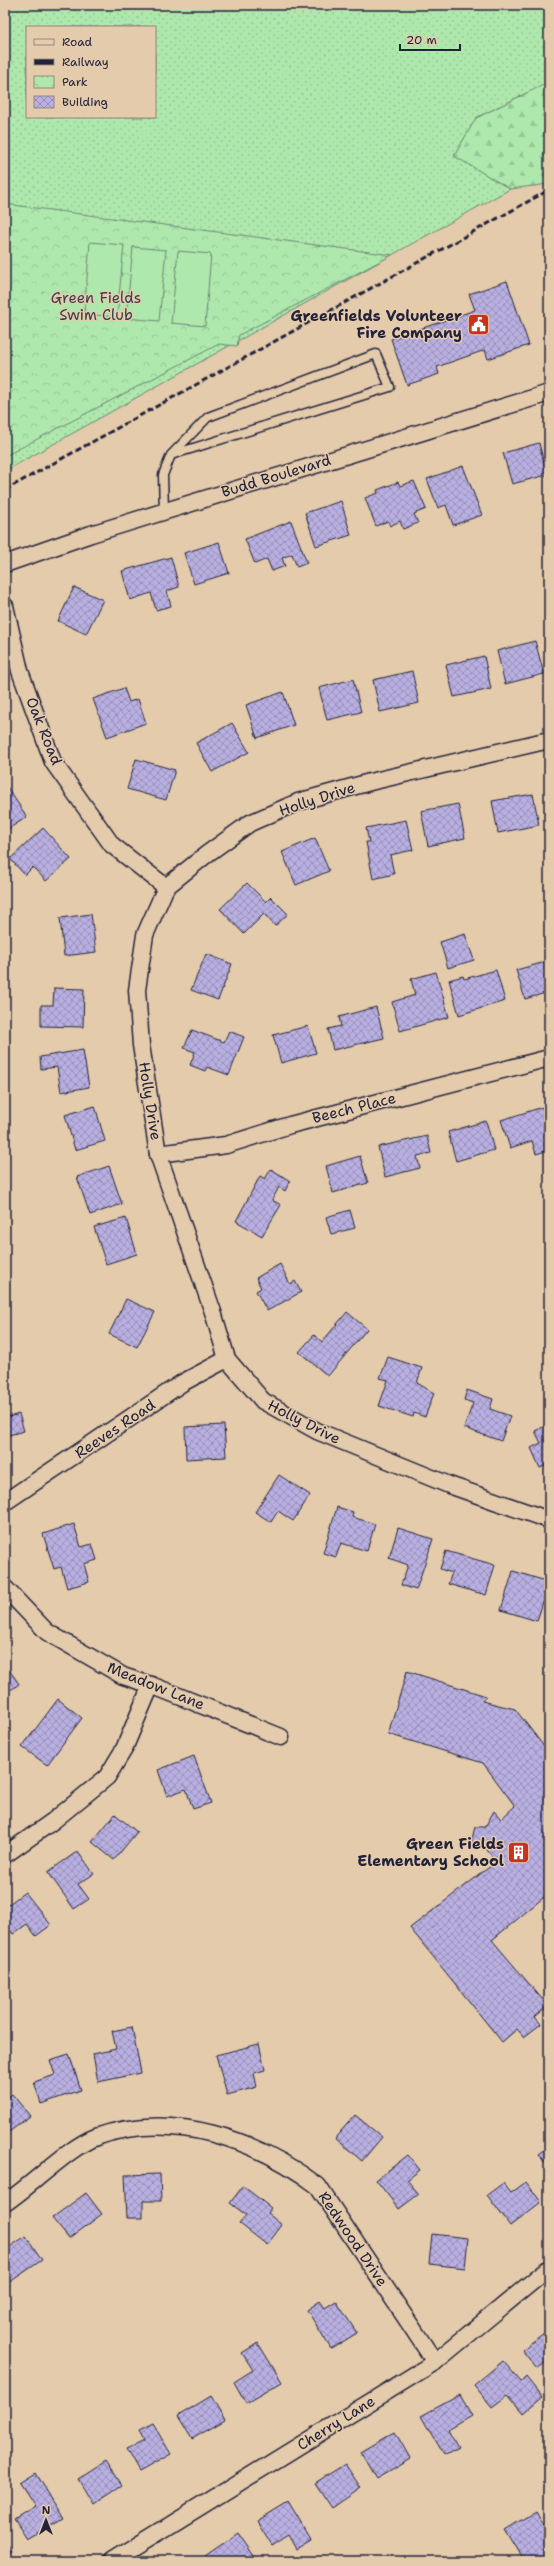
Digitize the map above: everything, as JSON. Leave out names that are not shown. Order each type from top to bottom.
[{"type":"street","name":"Budd Boulevard","points":[[5,564],[164,511],[549,393]]},
{"type":"street","name":"Oak Road","points":[[5,606],[20,671],[53,762],[112,844],[166,887]]},
{"type":"street","name":"Holly Drive","points":[[549,740],[370,782],[298,802],[250,823],[207,854],[166,887],[145,935],[137,990],[141,1045],[158,1154],[213,1312],[227,1359],[263,1401],[317,1431],[449,1485],[549,1520]]},
{"type":"street","name":"Beech Place","points":[[158,1154],[226,1145],[290,1125],[549,1058]]},
{"type":"street","name":"Reeves Road","points":[[5,1502],[182,1383],[227,1359]]},
{"type":"street","name":"Meadow Lane","points":[[5,1588],[47,1632],[123,1676],[151,1685],[281,1737]]},
{"type":"street","points":[[5,1855],[53,1821],[107,1777],[124,1749],[151,1685]]},
{"type":"street","name":"Redwood Drive","points":[[5,2203],[95,2138],[130,2129],[158,2128],[208,2131],[242,2142],[298,2171],[318,2186],[435,2362]]},
{"type":"street","name":"Cherry Lane","points":[[112,2561],[435,2362],[549,2268]]},
{"type":"lane","points":[[164,511],[163,475],[171,455],[208,417],[376,354],[390,387],[171,455]]},
{"type":"green space","points":[[5,5],[549,5],[549,82],[476,118],[455,156],[510,189],[5,471]]},
{"type":"green space","points":[[549,82],[549,184],[510,189],[454,156],[476,118]]},
{"type":"green space","name":"Green Fields Swim Club","points":[[5,204],[392,255],[239,335],[237,346],[219,344],[5,456]]},
{"type":"green space","points":[[90,242],[124,245],[117,317],[84,314]]},
{"type":"green space","points":[[133,247],[166,250],[159,321],[126,318]]},
{"type":"green space","points":[[178,251],[211,254],[205,326],[171,323]]},
{"type":"building","name":"Greenfields Volunteer Fire Company","points":[[507,281],[529,345],[488,359],[485,350],[437,367],[439,374],[407,385],[391,339],[475,310],[469,294]]},
{"type":"building","points":[[539,443],[547,475],[512,484],[503,453]]},
{"type":"building","points":[[463,466],[482,515],[453,525],[446,505],[438,508],[427,479]]},
{"type":"building","points":[[414,481],[426,509],[414,514],[418,523],[403,529],[400,521],[390,526],[388,521],[376,526],[365,498],[378,493],[377,490],[398,482],[400,486]]},
{"type":"building","points":[[341,501],[351,535],[316,546],[305,513]]},
{"type":"building","points":[[291,521],[307,563],[297,567],[292,554],[282,558],[285,566],[272,571],[267,559],[255,564],[245,539]]},
{"type":"building","points":[[219,542],[229,573],[194,584],[184,553]]},
{"type":"building","points":[[171,557],[179,587],[167,591],[171,606],[156,610],[151,593],[130,600],[122,571]]},
{"type":"building","points":[[74,587],[103,600],[86,634],[58,621]]},
{"type":"building","points":[[535,641],[544,674],[505,684],[497,651]]},
{"type":"building","points":[[484,656],[491,689],[454,697],[446,665]]},
{"type":"building","points":[[412,671],[419,703],[380,712],[373,680]]},
{"type":"building","points":[[353,679],[361,712],[327,720],[319,688]]},
{"type":"building","points":[[124,688],[129,702],[138,699],[146,723],[107,737],[93,699]]},
{"type":"building","points":[[283,692],[294,725],[257,738],[246,705]]},
{"type":"building","points":[[232,723],[249,752],[212,772],[196,743]]},
{"type":"building","points":[[136,759],[175,770],[166,800],[127,789]]},
{"type":"building","points":[[5,784],[27,817],[5,831]]},
{"type":"building","points":[[533,794],[539,825],[498,833],[492,801]]},
{"type":"building","points":[[458,804],[465,838],[428,846],[421,811]]},
{"type":"building","points":[[406,820],[413,850],[390,855],[394,874],[373,879],[366,842],[369,842],[366,828]]},
{"type":"building","points":[[43,828],[71,859],[46,881],[33,867],[25,875],[10,859]]},
{"type":"building","points":[[315,838],[329,871],[296,885],[282,852]]},
{"type":"building","points":[[247,883],[266,902],[271,897],[288,914],[275,926],[264,914],[244,934],[220,909]]},
{"type":"building","points":[[91,914],[96,952],[64,956],[60,918]]},
{"type":"building","points":[[465,934],[474,960],[448,968],[440,942]]},
{"type":"building","points":[[206,954],[232,964],[218,1000],[191,990]]},
{"type":"building","points":[[549,961],[549,992],[525,999],[516,970]]},
{"type":"building","points":[[496,970],[505,1001],[459,1015],[449,980],[463,976],[464,979]]},
{"type":"building","points":[[436,972],[449,1017],[400,1031],[392,1002],[415,995],[411,979]]},
{"type":"building","points":[[54,988],[84,989],[83,1027],[41,1026],[41,1005],[53,1005]]},
{"type":"building","points":[[376,1007],[384,1038],[333,1050],[328,1029],[341,1026],[339,1017]]},
{"type":"building","points":[[308,1026],[316,1053],[281,1063],[273,1035]]},
{"type":"building","points":[[192,1030],[224,1042],[229,1031],[244,1037],[229,1075],[207,1067],[205,1071],[190,1065],[195,1052],[184,1048]]},
{"type":"building","points":[[83,1050],[89,1087],[61,1092],[57,1067],[41,1069],[40,1057]]},
{"type":"building","points":[[549,1105],[549,1127],[545,1128],[549,1150],[536,1154],[532,1141],[510,1148],[501,1120]]},
{"type":"building","points":[[95,1106],[105,1141],[75,1150],[65,1115]]},
{"type":"building","points":[[486,1121],[494,1150],[456,1161],[448,1132]]},
{"type":"building","points":[[427,1136],[431,1153],[417,1156],[420,1168],[385,1177],[378,1147]]},
{"type":"building","points":[[360,1156],[368,1183],[333,1193],[326,1166]]},
{"type":"building","points":[[109,1166],[122,1204],[90,1215],[77,1177]]},
{"type":"building","points":[[271,1169],[290,1181],[285,1191],[279,1187],[272,1200],[281,1205],[262,1236],[236,1221],[260,1176],[265,1179]]},
{"type":"building","points":[[350,1210],[355,1228],[331,1234],[326,1217]]},
{"type":"building","points":[[126,1218],[137,1254],[106,1264],[94,1227]]},
{"type":"building","points":[[280,1264],[290,1284],[295,1281],[301,1292],[267,1311],[256,1291],[261,1288],[256,1278]]},
{"type":"building","points":[[126,1299],[155,1312],[137,1347],[109,1334]]},
{"type":"building","points":[[347,1312],[367,1329],[328,1376],[299,1352],[314,1335],[322,1342]]},
{"type":"building","points":[[388,1357],[422,1368],[417,1383],[434,1393],[425,1417],[414,1413],[413,1417],[379,1406],[388,1380],[380,1378]]},
{"type":"building","points":[[467,1390],[493,1399],[490,1409],[510,1416],[501,1441],[464,1428],[473,1403],[464,1400]]},
{"type":"building","points":[[5,1403],[9,1417],[19,1414],[24,1431],[5,1436]]},
{"type":"building","points":[[549,1424],[549,1464],[540,1468],[531,1448],[541,1443],[535,1431]]},
{"type":"building","points":[[224,1425],[226,1457],[186,1459],[185,1427]]},
{"type":"building","points":[[279,1475],[310,1495],[293,1521],[278,1511],[271,1522],[255,1512]]},
{"type":"building","points":[[337,1507],[353,1512],[352,1517],[375,1524],[367,1551],[341,1543],[336,1557],[323,1553]]},
{"type":"building","points":[[74,1524],[81,1547],[92,1544],[97,1560],[84,1564],[89,1582],[67,1588],[61,1567],[54,1569],[43,1534]]},
{"type":"building","points":[[398,1528],[433,1539],[416,1590],[401,1585],[408,1565],[389,1558]]},
{"type":"building","points":[[446,1551],[495,1565],[486,1595],[448,1584],[452,1573],[440,1569]]},
{"type":"building","points":[[513,1571],[549,1582],[549,1604],[543,1602],[537,1621],[501,1610]]},
{"type":"building","points":[[5,1664],[19,1684],[5,1694]]},
{"type":"building","name":"Green Fields Elementary School","points":[[407,1671],[486,1696],[482,1701],[515,1709],[549,1753],[549,1893],[492,1940],[548,2006],[535,2017],[541,2024],[524,2037],[517,2029],[502,2042],[410,1928],[496,1862],[482,1843],[471,1843],[475,1827],[485,1827],[494,1811],[501,1819],[515,1806],[483,1763],[388,1734]]},
{"type":"building","points":[[58,1699],[82,1718],[47,1765],[22,1747]]},
{"type":"building","points":[[194,1756],[211,1803],[193,1809],[186,1789],[167,1796],[158,1770]]},
{"type":"building","points":[[115,1814],[137,1832],[114,1860],[92,1842]]},
{"type":"building","points":[[78,1851],[94,1874],[78,1884],[89,1899],[74,1909],[48,1872]]},
{"type":"building","points":[[25,1892],[51,1925],[36,1936],[27,1924],[13,1934],[5,1924],[5,1907]]},
{"type":"building","points":[[132,2027],[141,2073],[98,2082],[93,2054],[116,2049],[112,2031]]},
{"type":"building","points":[[259,2044],[265,2070],[254,2073],[257,2087],[227,2095],[216,2055]]},
{"type":"building","points":[[69,2054],[81,2090],[41,2104],[34,2082],[55,2075],[50,2060]]},
{"type":"building","points":[[12,2094],[30,2116],[5,2135],[5,2100]]},
{"type":"building","points":[[355,2115],[382,2137],[362,2161],[335,2138]]},
{"type":"building","points":[[549,2146],[549,2168],[538,2154]]},
{"type":"building","points":[[408,2155],[420,2170],[407,2180],[419,2194],[399,2209],[376,2180]]},
{"type":"building","points":[[160,2174],[161,2201],[143,2201],[143,2218],[127,2218],[125,2175]]},
{"type":"building","points":[[526,2182],[541,2202],[510,2226],[487,2195],[503,2183],[511,2193]]},
{"type":"building","points":[[243,2186],[271,2208],[267,2213],[282,2225],[267,2245],[239,2223],[246,2215],[230,2203]]},
{"type":"building","points":[[86,2193],[102,2214],[69,2239],[52,2218]]},
{"type":"building","points":[[432,2234],[468,2238],[465,2268],[429,2264]]},
{"type":"building","points":[[26,2236],[42,2260],[7,2284],[5,2250]]},
{"type":"building","points":[[320,2301],[325,2308],[336,2301],[357,2333],[331,2349],[307,2310]]},
{"type":"building","points":[[549,2329],[549,2367],[545,2363],[537,2369],[522,2350]]},
{"type":"building","points":[[258,2343],[282,2382],[246,2403],[234,2382],[253,2370],[242,2353]]},
{"type":"building","points":[[503,2361],[521,2382],[526,2377],[542,2397],[523,2413],[508,2395],[492,2407],[474,2385]]},
{"type":"building","points":[[460,2395],[472,2416],[448,2430],[458,2448],[444,2456],[421,2416]]},
{"type":"building","points":[[211,2396],[225,2420],[192,2439],[178,2416]]},
{"type":"building","points":[[153,2424],[171,2454],[139,2472],[126,2449],[144,2440],[139,2431]]},
{"type":"building","points":[[395,2432],[410,2458],[376,2478],[361,2452]]},
{"type":"building","points":[[106,2461],[122,2485],[93,2504],[78,2479]]},
{"type":"building","points":[[345,2464],[361,2488],[332,2508],[315,2483]]},
{"type":"building","points":[[36,2473],[63,2518],[27,2539],[14,2519],[35,2506],[20,2483]]},
{"type":"building","points":[[288,2502],[311,2540],[296,2549],[288,2535],[272,2545],[257,2521]]},
{"type":"building","points":[[536,2511],[549,2533],[549,2554],[536,2561],[524,2561],[505,2530]]},
{"type":"building","points":[[238,2533],[254,2556],[247,2561],[209,2561],[205,2556]]},
{"type":"building","points":[[5,2541],[11,2550],[5,2554]]},
{"type":"railway","points":[[5,490],[549,190]]},
{"type":"place","name":"Greenfields Volunteer Fire Company","points":[[478,325]]},
{"type":"place","name":"Green Fields Elementary School","points":[[519,1853]]}]
